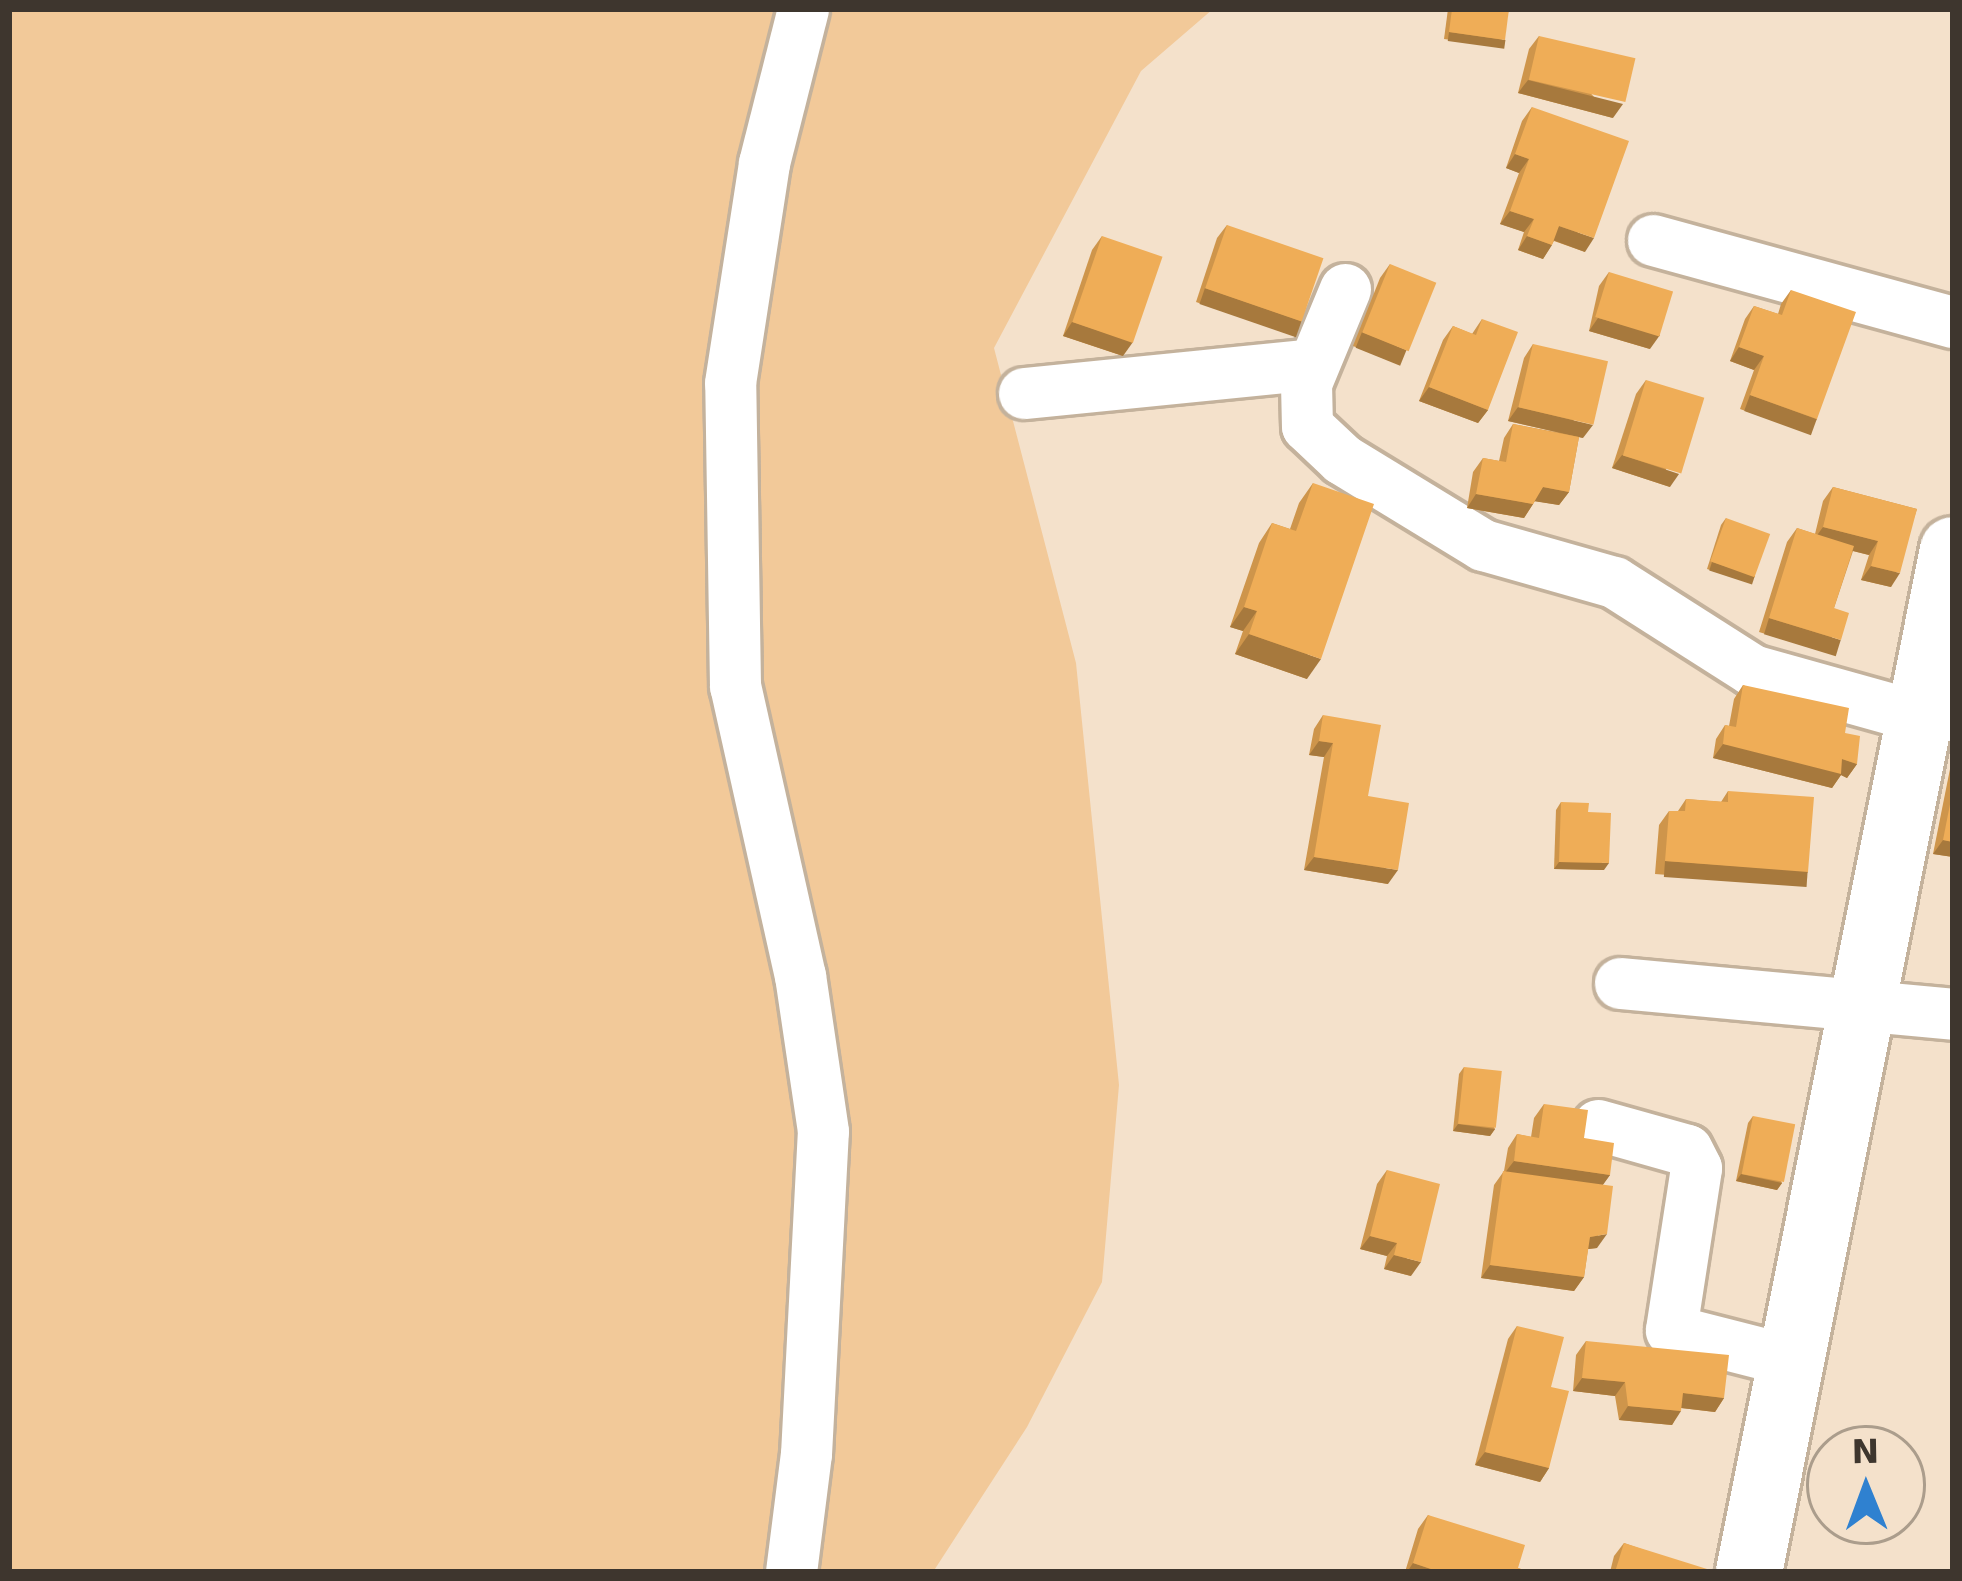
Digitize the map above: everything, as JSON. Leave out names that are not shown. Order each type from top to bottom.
[{"type":"street","points":[[791,1572],[806,1454],[824,1131],[800,976],[735,686],[730,382],[764,163],[803,9]]},
{"type":"street","points":[[1653,240],[1953,322]]},
{"type":"street","points":[[1346,289],[1306,382],[1307,426],[1342,459],[1483,544],[1614,582],[1752,670],[1935,716]]},
{"type":"street","points":[[1024,393],[1313,364]]},
{"type":"street","points":[[1749,1572],[1863,1006],[1935,716],[1953,550]]},
{"type":"street","points":[[1620,983],[1953,1014]]},
{"type":"street","points":[[1598,1125],[1687,1150],[1696,1168],[1670,1330],[1793,1361]]},
{"type":"shaded area","points":[[9,9],[1213,9],[1141,71],[994,348],[1076,663],[1119,1085],[1102,1282],[1027,1427],[933,1572],[9,1572]]},
{"type":"building","points":[[1452,9],[1509,9],[1505,40],[1449,32]]},
{"type":"building","points":[[1539,36],[1635,58],[1625,102],[1529,80]]},
{"type":"building","points":[[1532,107],[1629,141],[1594,238],[1559,226],[1552,245],[1527,236],[1534,219],[1510,211],[1529,159],[1515,154]]},
{"type":"building","points":[[1227,225],[1323,258],[1302,322],[1205,288]]},
{"type":"building","points":[[1102,236],[1163,257],[1133,343],[1072,322]]},
{"type":"building","points":[[1390,264],[1436,283],[1409,351],[1362,333]]},
{"type":"building","points":[[1609,272],[1673,292],[1659,337],[1595,317]]},
{"type":"building","points":[[1791,290],[1856,312],[1817,419],[1750,395],[1764,356],[1739,347],[1754,306],[1782,315]]},
{"type":"building","points":[[1482,319],[1518,332],[1488,410],[1429,387],[1453,326],[1476,335]]},
{"type":"building","points":[[1533,344],[1608,361],[1593,425],[1518,407]]},
{"type":"building","points":[[1646,380],[1704,398],[1681,473],[1623,456]]},
{"type":"building","points":[[1513,424],[1579,437],[1569,492],[1543,487],[1533,504],[1476,494],[1483,458],[1506,462]]},
{"type":"building","points":[[1313,483],[1374,504],[1321,659],[1249,634],[1257,611],[1244,607],[1272,523],[1296,531]]},
{"type":"building","points":[[1833,487],[1917,509],[1900,573],[1871,566],[1878,541],[1823,527]]},
{"type":"building","points":[[1726,518],[1770,534],[1754,577],[1710,561]]},
{"type":"building","points":[[1797,528],[1854,546],[1834,608],[1849,613],[1841,640],[1769,618]]},
{"type":"building","points":[[1743,685],[1849,708],[1845,733],[1860,736],[1857,764],[1842,759],[1841,774],[1723,744],[1725,725],[1736,727]]},
{"type":"building","points":[[1323,715],[1381,725],[1368,796],[1409,803],[1398,870],[1314,857],[1333,743],[1319,741]]},
{"type":"building","points":[[1953,789],[1953,842],[1943,840]]},
{"type":"building","points":[[1728,791],[1814,797],[1808,872],[1665,861],[1669,811],[1685,811],[1686,799],[1728,802]]},
{"type":"building","points":[[1561,802],[1589,803],[1588,812],[1611,813],[1609,863],[1559,862]]},
{"type":"building","points":[[1464,1067],[1502,1071],[1496,1128],[1458,1124]]},
{"type":"building","points":[[1544,1104],[1588,1110],[1584,1138],[1614,1143],[1610,1175],[1514,1161],[1517,1134],[1539,1138]]},
{"type":"building","points":[[1753,1116],[1795,1124],[1784,1182],[1742,1174]]},
{"type":"building","points":[[1387,1170],[1440,1184],[1421,1262],[1394,1255],[1397,1243],[1370,1236]]},
{"type":"building","points":[[1503,1171],[1613,1186],[1607,1234],[1590,1237],[1584,1277],[1490,1265]]},
{"type":"building","points":[[1517,1326],[1564,1337],[1551,1387],[1569,1391],[1549,1468],[1485,1452]]},
{"type":"building","points":[[1586,1341],[1729,1355],[1724,1398],[1683,1393],[1681,1411],[1628,1406],[1625,1382],[1582,1378]]},
{"type":"building","points":[[1428,1515],[1525,1545],[1518,1568],[1530,1572],[1440,1572],[1413,1563]]},
{"type":"building","points":[[1624,1543],[1707,1569],[1706,1572],[1615,1572]]}]
